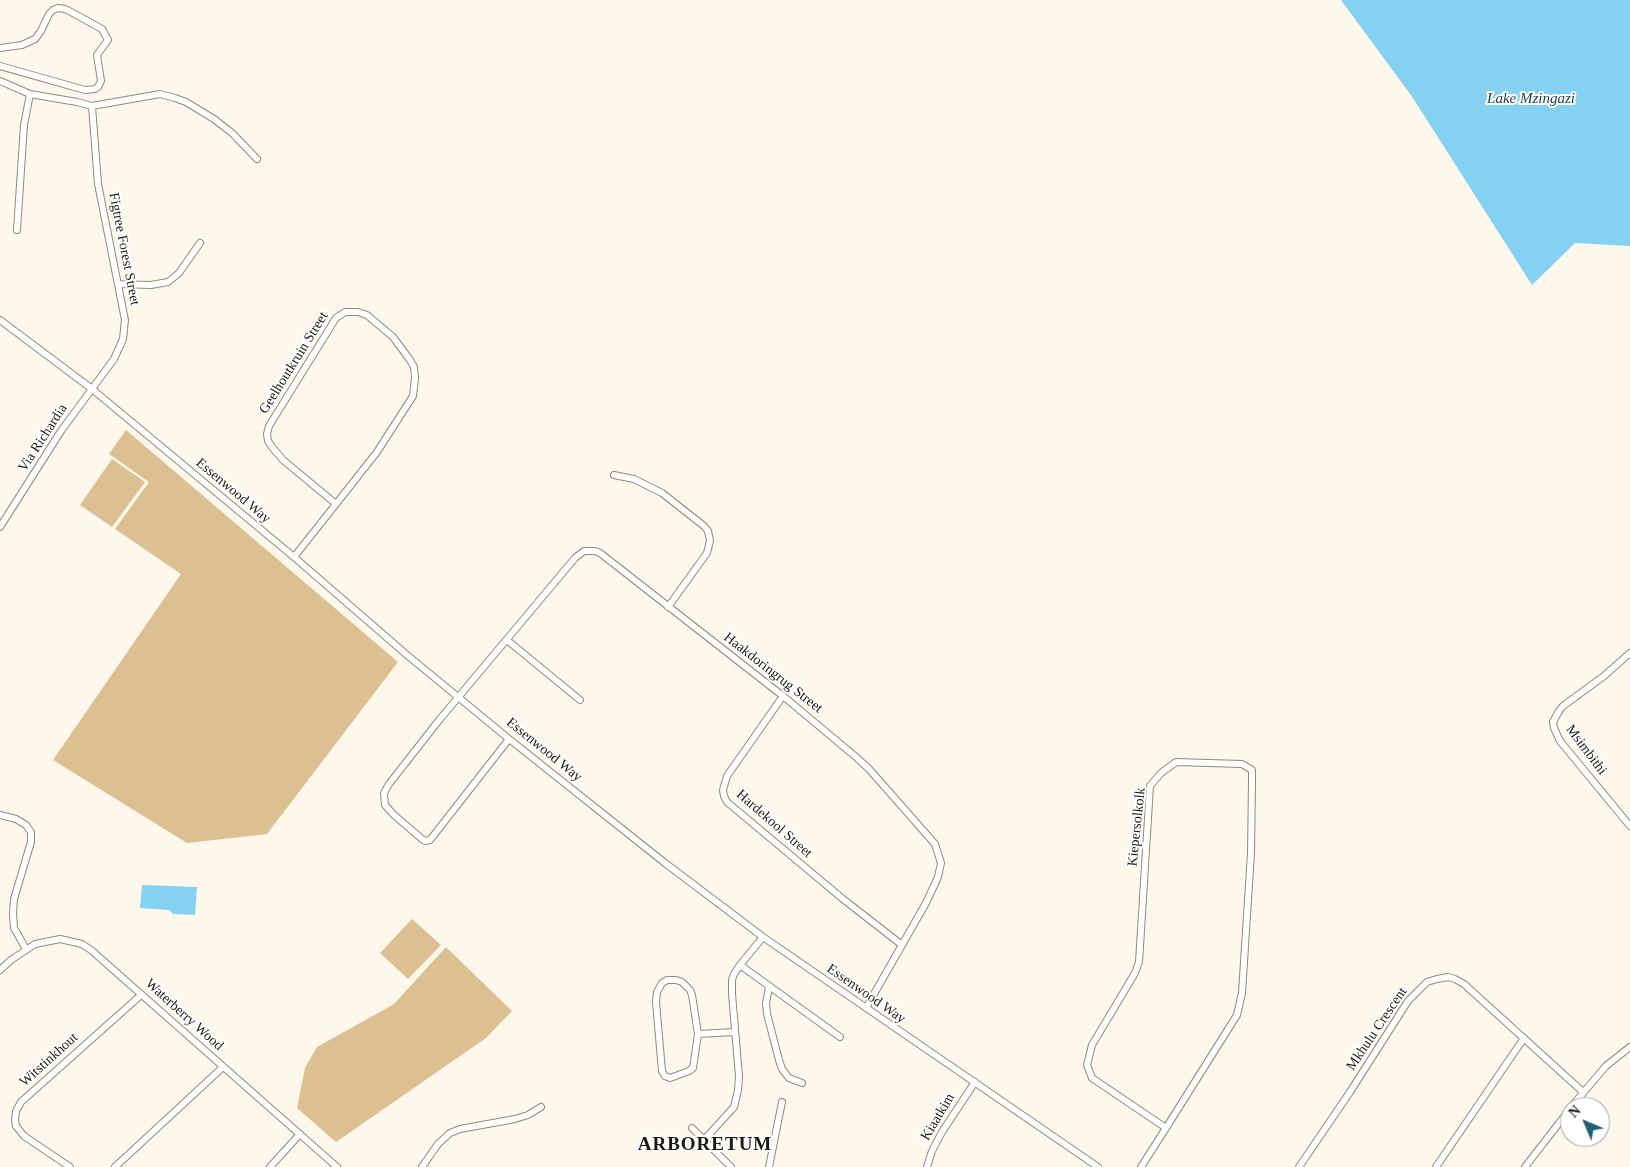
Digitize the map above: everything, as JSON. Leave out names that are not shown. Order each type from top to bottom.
[{"type":"street","points":[[0,48],[22,45],[35,39],[49,14],[58,8],[65,9],[102,29],[108,40],[97,56],[101,81],[95,89],[85,90],[0,66]]},
{"type":"street","points":[[0,81],[30,94],[92,106],[160,94],[175,98],[186,102],[214,119],[232,133],[257,158]]},
{"type":"street","points":[[18,230],[24,125],[30,94]]},
{"type":"street","name":"Figtree Forest Street","points":[[92,106],[98,184],[125,320],[123,340],[114,359],[92,389]]},
{"type":"street","points":[[119,284],[151,285],[168,282],[179,273],[200,243]]},
{"type":"street","name":"Geelhoutkruin Street","points":[[294,558],[377,452],[412,396],[415,378],[414,367],[410,360],[392,337],[367,315],[358,312],[345,312],[336,318],[269,426],[267,434],[268,441],[283,460],[336,504]]},
{"type":"street","name":"Essenwood Way","points":[[0,320],[92,389],[407,655],[665,863],[763,937],[1098,1167]]},
{"type":"street","name":"Via Richardia","points":[[0,527],[61,431],[92,389]]},
{"type":"street","points":[[614,476],[634,479],[662,492],[708,531],[710,541],[706,553],[668,606]]},
{"type":"street","name":"Haakdoringrug Street","points":[[509,739],[428,841],[418,836],[387,808],[384,793],[389,784],[575,558],[584,551],[595,551],[604,555],[783,696],[869,769],[935,844],[941,862],[938,877],[926,903],[866,1008]]},
{"type":"street","points":[[507,640],[580,700]]},
{"type":"street","name":"Msimbithi","points":[[1629,824],[1560,741],[1553,722],[1563,706],[1585,692],[1630,653]]},
{"type":"street","name":"Hardekool Street","points":[[783,696],[727,776],[723,790],[724,796],[727,802],[835,893],[902,945]]},
{"type":"street","name":"Kiepersolkolk","points":[[1141,1167],[1166,1128],[1237,1015],[1242,993],[1251,853],[1252,770],[1242,764],[1176,762],[1161,773],[1150,786],[1139,962],[1135,973],[1092,1045],[1087,1065],[1092,1078],[1166,1128]]},
{"type":"street","points":[[0,815],[16,819],[26,825],[31,832],[31,842],[14,899],[13,914],[14,928],[26,949]]},
{"type":"street","points":[[704,1140],[734,1107],[740,1076],[732,988],[734,974],[763,937]]},
{"type":"street","name":"Waterberry Wood","points":[[0,970],[35,944],[54,940],[82,944],[337,1167]]},
{"type":"street","points":[[740,965],[840,1037]]},
{"type":"street","name":"Mkhulu Crescent","points":[[1299,1167],[1408,1001],[1427,982],[1437,979],[1448,977],[1464,984],[1583,1092]]},
{"type":"street","points":[[667,980],[676,980],[682,982],[690,990],[698,1034],[695,1062],[691,1070],[672,1078],[665,1076],[662,1071],[656,1002],[657,992],[662,983],[667,980]]},
{"type":"street","points":[[769,987],[766,1003],[767,1014],[782,1069],[789,1078],[802,1083]]},
{"type":"street","name":"Witstinkhout","points":[[70,1167],[24,1136],[16,1126],[16,1111],[21,1102],[141,994]]},
{"type":"street","points":[[698,1034],[735,1032]]},
{"type":"street","points":[[1436,1167],[1524,1038]]},
{"type":"street","points":[[1579,1097],[1606,1066],[1630,1047]]},
{"type":"street","points":[[115,1167],[223,1067]]},
{"type":"street","name":"Kiaatkim","points":[[927,1167],[932,1151],[942,1132],[974,1082]]},
{"type":"street","points":[[769,1167],[782,1102]]},
{"type":"street","points":[[422,1167],[438,1144],[450,1133],[460,1129],[515,1119],[528,1115],[541,1107]]},
{"type":"street","points":[[1524,1167],[1560,1122]]},
{"type":"street","points":[[692,1128],[731,1167]]},
{"type":"street","points":[[270,1167],[300,1134]]},
{"type":"shaded area","points":[[126,430],[398,662],[267,834],[187,843],[53,760],[181,574],[115,529],[149,482],[109,454]]},
{"type":"shaded area","points":[[112,459],[145,482],[112,527],[80,505]]},
{"type":"shaded area","points":[[412,919],[441,945],[408,979],[380,953]]},
{"type":"shaded area","points":[[446,947],[512,1011],[486,1038],[336,1142],[297,1108],[305,1068],[317,1047],[394,1004]]},
{"type":"water","name":"Lake Mzingazi","points":[[1341,0],[1630,0],[1630,246],[1575,243],[1532,285],[1413,98]]},
{"type":"water","points":[[142,885],[197,887],[195,915],[173,914],[169,910],[140,908]]},
{"type":"district","name":"ARBORETUM","points":[[705,1145]]}]
